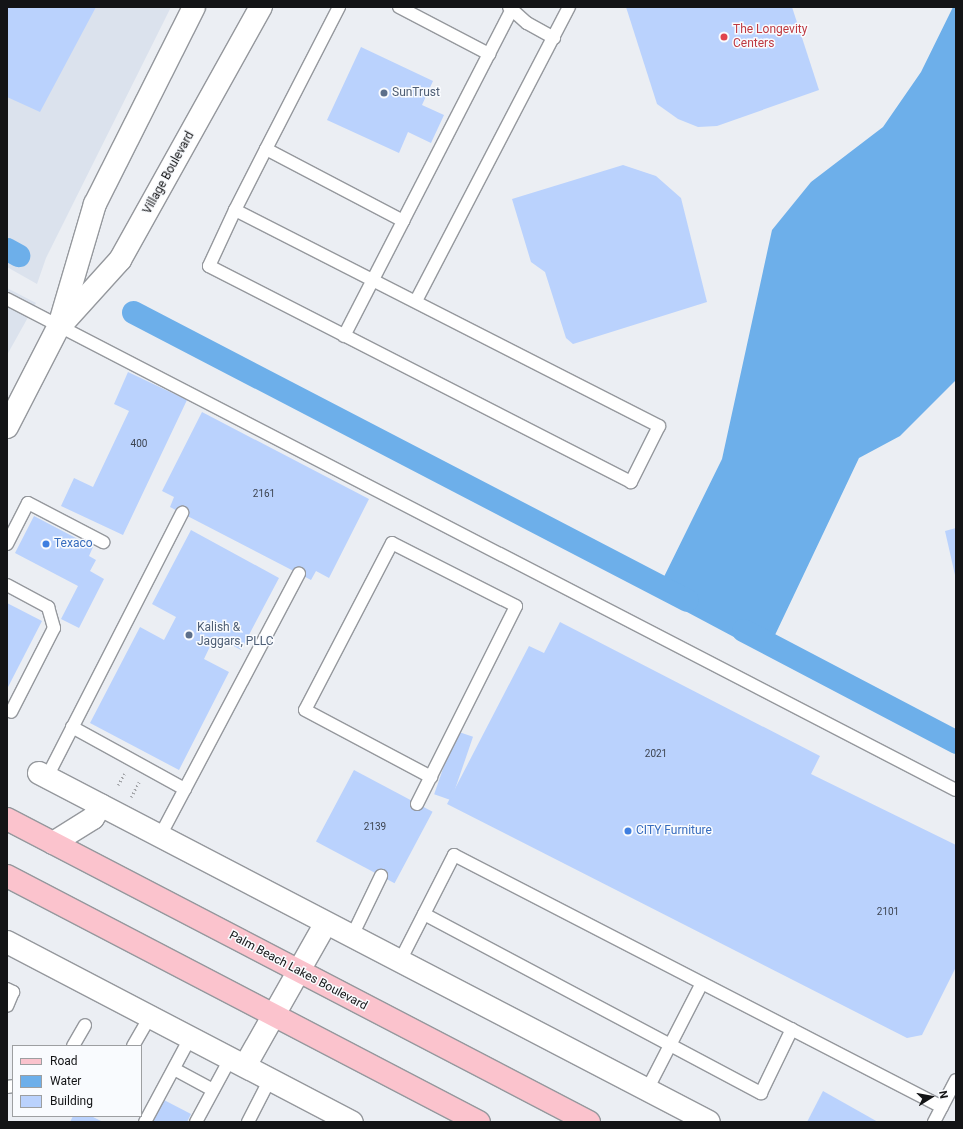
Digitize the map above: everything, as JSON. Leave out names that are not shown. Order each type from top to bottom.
[{"type":"main road","name":"Palm Beach Lakes Boulevard","points":[[7,819],[589,1122]]},
{"type":"main road","points":[[7,876],[479,1122]]},
{"type":"street","name":"Village Boulevard","points":[[7,427],[60,326],[95,204],[194,7]]},
{"type":"street","name":"Village Boulevard","points":[[60,326],[120,260],[261,7]]},
{"type":"street","points":[[43,775],[709,1122]]},
{"type":"street","points":[[53,843],[93,818],[101,805]]},
{"type":"street","points":[[238,1062],[274,1015],[326,923]]},
{"type":"street","points":[[7,942],[352,1122]]},
{"type":"lane","points":[[235,210],[417,299],[659,426],[631,482],[209,266],[235,210],[339,7]]},
{"type":"lane","points":[[399,7],[489,54]]},
{"type":"lane","points":[[344,336],[375,278],[512,7],[527,23],[554,38]]},
{"type":"lane","points":[[417,299],[569,7]]},
{"type":"lane","points":[[266,149],[403,221]]},
{"type":"lane","points":[[7,299],[60,326],[218,414],[956,790]]},
{"type":"lane","points":[[7,544],[28,502],[103,542]]},
{"type":"lane","points":[[43,775],[72,727],[182,512]]},
{"type":"lane","points":[[418,804],[516,606],[392,543],[305,710],[431,777]]},
{"type":"lane","points":[[160,836],[299,574]]},
{"type":"lane","points":[[7,585],[48,607],[54,628],[8,714]]},
{"type":"lane","points":[[72,727],[185,789]]},
{"type":"lane","points":[[400,961],[454,855],[942,1107]]},
{"type":"lane","points":[[352,936],[381,876]]},
{"type":"lane","points":[[424,914],[669,1046],[761,1093],[792,1029]]},
{"type":"lane","points":[[647,1090],[702,983]]},
{"type":"lane","points":[[7,989],[13,992],[7,1006]]},
{"type":"lane","points":[[134,1045],[150,1016]]},
{"type":"lane","points":[[74,1045],[86,1025]]},
{"type":"lane","points":[[145,1122],[190,1038]]},
{"type":"lane","points":[[196,1122],[213,1090],[238,1062]]},
{"type":"lane","points":[[174,1069],[213,1090]]},
{"type":"lane","points":[[248,1122],[270,1079]]},
{"type":"lane","points":[[934,1122],[956,1080]]},
{"type":"shaded area","points":[[7,7],[171,7],[46,258],[37,284],[7,267]]},
{"type":"shaded area","points":[[7,288],[36,303],[7,355]]},
{"type":"water","points":[[953,7],[956,7],[956,380],[900,436],[859,458],[766,654],[655,595],[722,459],[772,230],[811,182],[883,127],[921,72]]},
{"type":"building","points":[[7,7],[96,7],[40,112],[7,97]]},
{"type":"building","points":[[626,7],[792,7],[819,90],[717,126],[698,127],[678,119],[657,104]]},
{"type":"building","name":"SunTrust","points":[[361,47],[433,81],[422,105],[444,115],[431,143],[408,132],[399,153],[327,120]]},
{"type":"building","points":[[623,165],[656,176],[681,198],[707,302],[573,344],[566,338],[545,272],[531,262],[512,199]]},
{"type":"building","points":[[128,372],[187,400],[123,535],[61,506],[74,478],[93,487],[129,411],[114,404]]},
{"type":"building","points":[[202,412],[369,499],[329,578],[316,571],[311,580],[170,507],[174,497],[162,491]]},
{"type":"building","points":[[34,516],[93,547],[89,556],[96,560],[90,571],[104,579],[79,628],[61,619],[78,586],[15,553]]},
{"type":"building","points":[[956,528],[956,574],[955,575],[945,531]]},
{"type":"building","points":[[191,530],[279,578],[241,650],[215,636],[204,659],[229,672],[179,770],[90,723],[140,627],[164,640],[176,617],[152,604]]},
{"type":"building","points":[[7,603],[42,621],[7,689]]},
{"type":"building","points":[[560,622],[820,756],[811,774],[956,845],[956,967],[922,1035],[907,1038],[447,804],[529,646],[544,653]]},
{"type":"building","points":[[456,731],[473,737],[451,800],[434,794]]},
{"type":"building","points":[[354,770],[433,812],[395,883],[316,842]]},
{"type":"building","points":[[823,1091],[878,1122],[807,1122]]},
{"type":"building","points":[[164,1100],[191,1114],[187,1122],[153,1122]]},
{"type":"building","points":[[72,1117],[93,1117],[103,1122],[70,1122]]},
{"type":"waterway","points":[[7,249],[18,255]]},
{"type":"waterway","points":[[133,312],[687,600]]},
{"type":"waterway","points":[[743,630],[956,742]]},
{"type":"place","name":"The Longevity Centers","points":[[724,37]]},
{"type":"place","name":"SunTrust","points":[[384,93]]},
{"type":"place","name":"Texaco","points":[[46,544]]},
{"type":"place","name":"Kalish & Jaggars, PLLC","points":[[189,635]]},
{"type":"place","name":"CITY Furniture","points":[[628,831]]}]
